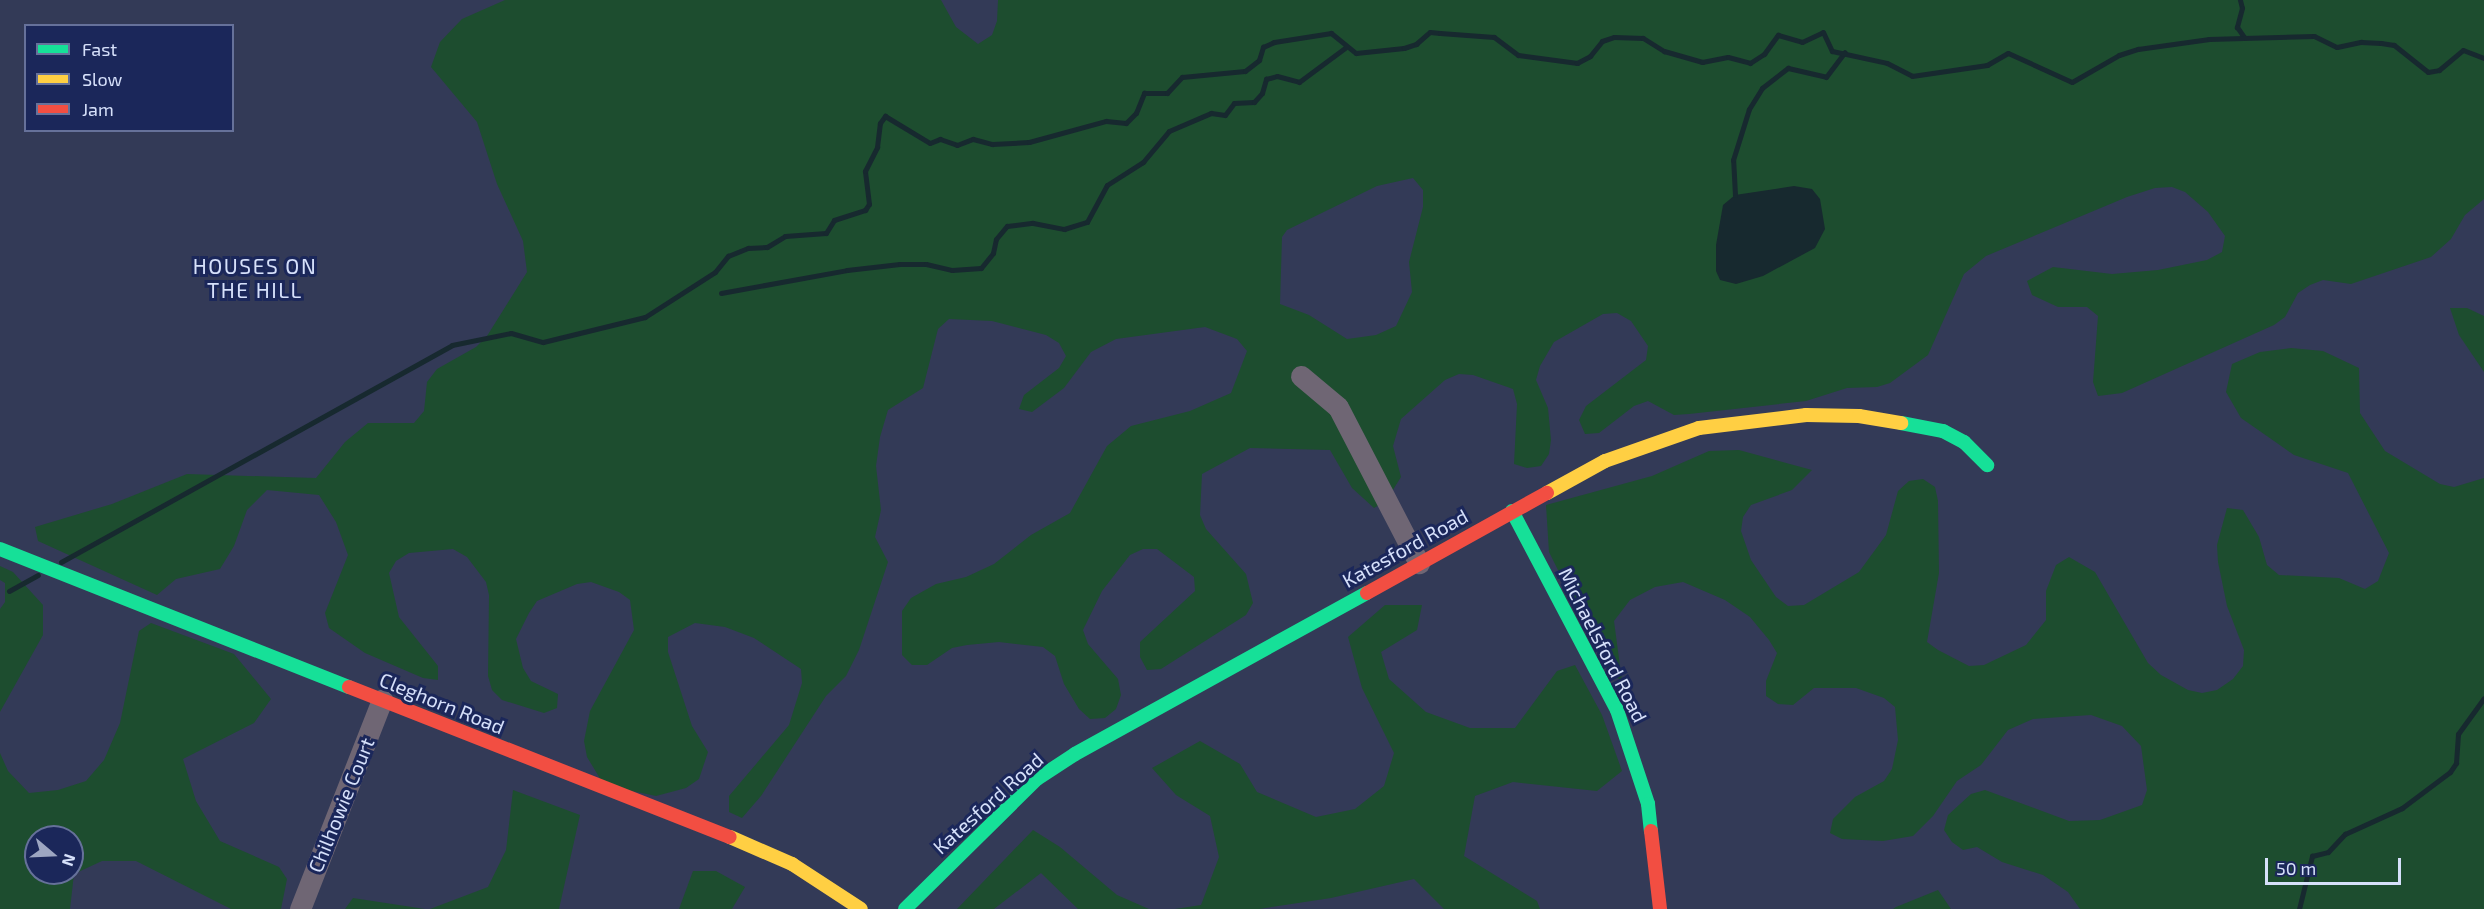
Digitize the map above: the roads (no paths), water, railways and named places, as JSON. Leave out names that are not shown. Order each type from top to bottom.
[{"type":"street","points":[[1301,376],[1338,407],[1419,563]]},
{"type":"street","name":"Katesford Road","points":[[905,909],[1037,780],[1075,754],[1605,461],[1654,441],[1750,420],[1859,416],[1943,431],[1964,442],[1987,465]]},
{"type":"street","name":"Michaelsford Road","points":[[1512,511],[1617,710],[1648,804],[1660,909]]},
{"type":"street","name":"Cleghorn Road","points":[[0,549],[764,851],[831,887],[861,909]]},
{"type":"street","name":"Chilhowie Court","points":[[300,909],[382,700]]},
{"type":"water","points":[[1794,186],[1812,189],[1820,199],[1825,229],[1815,248],[1763,276],[1736,284],[1720,280],[1716,271],[1716,245],[1723,205],[1735,195]]},
{"type":"waterway","points":[[2240,0],[2242,8],[2237,27],[2244,37]]},
{"type":"waterway","points":[[61,562],[452,345],[511,333],[543,342],[645,317],[715,272],[728,256],[748,248],[767,247],[785,236],[826,233],[834,220],[865,210],[869,204],[865,171],[877,147],[880,123],[885,116],[930,143],[940,139],[957,145],[973,139],[992,144],[1029,142],[1106,121],[1126,123],[1136,113],[1144,93],[1167,93],[1182,77],[1245,71],[1259,60],[1263,47],[1274,42],[1331,33],[1356,53],[1404,48],[1416,44],[1430,32],[1494,37],[1518,55],[1577,63],[1590,56],[1602,41],[1614,37],[1643,38],[1664,51],[1702,62],[1728,57],[1750,63],[1764,54],[1778,35],[1802,42],[1823,32],[1832,51],[1887,63],[1912,76],[1987,65],[2008,53],[2072,82],[2119,55],[2138,49],[2209,39],[2314,36],[2337,47],[2361,42],[2381,43],[2394,45],[2428,72],[2439,70],[2463,50],[2484,58]]},
{"type":"waterway","points":[[721,293],[847,270],[900,264],[926,264],[952,270],[981,268],[993,253],[996,239],[1007,226],[1033,223],[1064,229],[1087,222],[1107,185],[1143,162],[1169,131],[1211,113],[1225,115],[1234,103],[1254,102],[1262,93],[1266,79],[1277,76],[1299,82],[1345,48]]},
{"type":"waterway","points":[[1735,195],[1733,160],[1749,109],[1762,88],[1788,68],[1826,77],[1845,52]]},
{"type":"waterway","points":[[9,591],[38,575]]},
{"type":"waterway","points":[[2299,909],[2312,856],[2328,852],[2345,834],[2402,808],[2450,772],[2456,763],[2458,734],[2484,698]]},
{"type":"district","name":"HOUSES ON THE HILL","points":[[255,278]]}]
